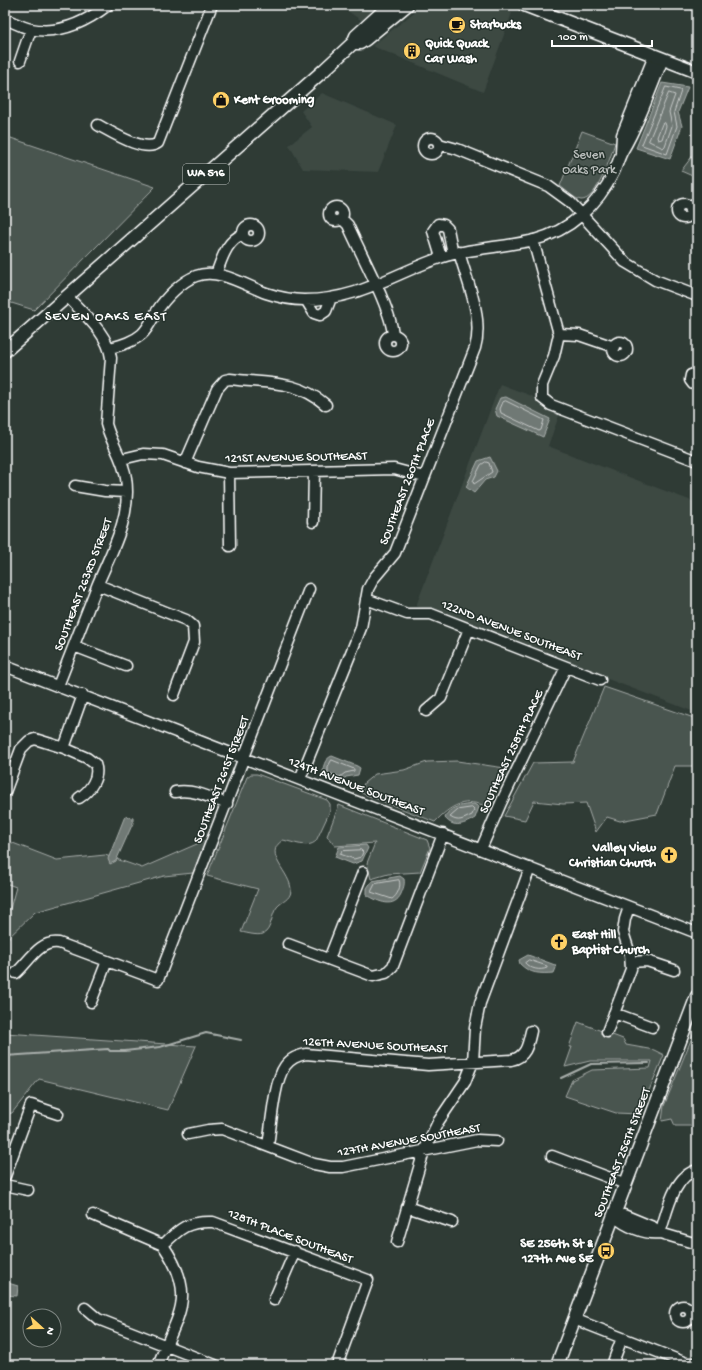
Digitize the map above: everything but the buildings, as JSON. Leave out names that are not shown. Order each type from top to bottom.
[{"type":"main road","name":"WA 516","points":[[5,350],[313,80],[353,42],[356,36],[390,5]]},
{"type":"main road","name":"WA 516","points":[[353,42],[360,43],[366,39],[408,5]]},
{"type":"main road","points":[[524,5],[697,72]]},
{"type":"main road","name":"SOUTHEAST 256TH STREET","points":[[557,1365],[697,996]]},
{"type":"street","points":[[5,19],[30,29],[54,30],[68,28],[82,23],[108,5]]},
{"type":"street","points":[[98,125],[143,146],[154,146],[162,137],[212,5]]},
{"type":"street","points":[[20,60],[30,29]]},
{"type":"street","points":[[67,296],[104,338],[110,348],[135,339],[143,333],[157,310],[184,283],[196,276],[216,274],[268,294],[285,298],[306,300],[331,298],[353,294],[375,286],[441,257],[456,253],[533,240],[567,226],[582,216],[605,186],[614,172],[621,153],[631,139],[658,57]]},
{"type":"street","points":[[439,144],[457,149],[548,186],[570,202],[614,251],[638,270],[655,280],[697,296]]},
{"type":"street","points":[[342,219],[348,226],[392,324],[393,335]]},
{"type":"street","name":"SOUTHEAST 260TH PLACE","points":[[300,779],[361,628],[366,599],[374,578],[395,553],[477,339],[478,319],[448,229],[444,225],[438,224],[433,231],[441,257]]},
{"type":"street","points":[[216,274],[227,247],[232,241],[243,234]]},
{"type":"street","points":[[533,240],[559,334],[554,356],[542,385],[542,398],[551,405],[697,461]]},
{"type":"street","points":[[306,300],[314,313],[320,315],[326,311],[331,298]]},
{"type":"street","points":[[559,334],[579,335],[614,347]]},
{"type":"street","name":"SOUTHEAST 263RD STREET","points":[[58,686],[123,521],[126,479],[122,459],[109,434],[106,424],[111,358],[110,348]]},
{"type":"street","points":[[697,373],[691,375],[690,380],[693,384],[697,385]]},
{"type":"street","points":[[185,463],[217,389],[225,380],[230,379],[287,384],[310,392],[326,405]]},
{"type":"street","name":"121ST AVENUE SOUTHEAST","points":[[122,459],[152,454],[163,455],[211,471],[229,473],[394,469],[424,477]]},
{"type":"street","points":[[313,522],[314,471]]},
{"type":"street","points":[[229,473],[230,546]]},
{"type":"street","points":[[75,486],[105,491],[126,492]]},
{"type":"street","points":[[98,585],[186,620],[193,626],[194,642],[174,695]]},
{"type":"street","name":"SOUTHEAST 261ST STREET","points":[[107,961],[158,980],[309,589]]},
{"type":"street","name":"122ND AVENUE SOUTHEAST","points":[[366,599],[407,614],[431,614],[600,680]]},
{"type":"street","points":[[426,711],[441,698],[469,629]]},
{"type":"street","points":[[74,646],[126,666]]},
{"type":"street","name":"124TH AVENUE SOUTHEAST","points":[[5,666],[697,933]]},
{"type":"street","name":"SOUTHEAST 258TH PLACE","points":[[482,849],[501,804],[566,667]]},
{"type":"street","points":[[64,748],[83,695]]},
{"type":"street","points":[[5,792],[22,749],[29,741],[39,739],[92,760],[96,769],[90,789],[79,798]]},
{"type":"street","points":[[175,792],[186,790],[227,804]]},
{"type":"street","points":[[288,944],[374,976],[382,975],[390,971],[443,834]]},
{"type":"street","points":[[397,1242],[406,1207],[424,1151],[438,1122],[465,1082],[473,1062],[475,1028],[480,1002],[530,868]]},
{"type":"street","points":[[329,959],[363,872]]},
{"type":"street","points":[[607,1032],[630,974],[631,962],[623,932],[629,907]]},
{"type":"street","points":[[16,973],[45,944],[59,942],[107,961],[91,1002]]},
{"type":"street","points":[[631,962],[647,961],[674,970]]},
{"type":"street","points":[[614,1013],[652,1027]]},
{"type":"street","name":"126TH AVENUE SOUTHEAST","points":[[268,1146],[279,1081],[284,1067],[296,1056],[306,1054],[428,1065],[519,1058],[526,1050],[531,1031]]},
{"type":"street","points":[[5,1176],[31,1105],[58,1114]]},
{"type":"street","name":"127TH AVENUE SOUTHEAST","points":[[188,1134],[222,1129],[296,1158],[330,1167],[343,1167],[477,1140],[497,1141]]},
{"type":"street","points":[[552,1156],[626,1184]]},
{"type":"street","points":[[660,1233],[674,1194],[681,1182],[692,1172]]},
{"type":"street","points":[[5,1185],[28,1190]]},
{"type":"street","points":[[406,1207],[452,1222]]},
{"type":"street","points":[[92,1215],[163,1245],[174,1261],[183,1285],[181,1308],[158,1365]]},
{"type":"street","points":[[614,1216],[624,1215],[653,1227],[660,1233],[697,1244]]},
{"type":"street","name":"128TH PLACE SOUTHEAST","points":[[163,1245],[179,1229],[188,1224],[201,1221],[213,1222],[295,1251],[368,1280],[337,1365]]},
{"type":"street","points":[[274,1300],[295,1251]]},
{"type":"street","points":[[85,1308],[98,1319],[215,1365]]},
{"type":"street","points":[[574,1319],[686,1363],[696,1362]]},
{"type":"street","points":[[612,1365],[622,1338]]},
{"type":"shaded area","points":[[339,5],[379,5],[362,21]]},
{"type":"shaded area","points":[[423,5],[490,5],[512,13],[483,92],[372,46]]},
{"type":"shaded area","points":[[322,93],[397,125],[378,172],[303,169],[289,145],[312,127],[301,111]]},
{"type":"shaded area","points":[[500,384],[532,396],[539,405],[560,413],[548,446],[697,503],[697,713],[416,606]]},
{"type":"green space","name":"Seven Oaks Park","points":[[582,131],[615,143],[607,167],[598,186],[587,198],[581,200],[560,186]]},
{"type":"green space","points":[[5,136],[155,187],[34,310],[5,301]]},
{"type":"green space","points":[[697,150],[697,178],[681,171]]},
{"type":"green space","points":[[604,687],[697,719],[697,766],[675,766],[657,814],[620,821],[607,817],[596,832],[586,803],[563,804],[534,801],[525,820],[504,816],[533,763],[573,762]]},
{"type":"green space","points":[[457,761],[505,768],[488,807],[472,803],[459,804],[447,811],[435,822],[361,793],[364,783],[375,774],[404,770],[427,762]]},
{"type":"green space","points":[[251,774],[257,774],[327,800],[330,804],[330,811],[316,841],[305,845],[283,840],[277,845],[275,851],[276,858],[287,877],[291,891],[287,898],[275,910],[270,926],[266,932],[258,935],[241,932],[258,889],[207,876],[247,777]]},
{"type":"green space","points":[[339,805],[427,840],[430,848],[420,872],[388,874],[371,879],[367,863],[375,843],[335,846],[327,836]]},
{"type":"green space","points":[[5,840],[57,860],[105,855],[142,868],[206,840],[193,873],[164,876],[35,912],[5,941],[5,911],[10,909],[16,887],[5,883]]},
{"type":"green space","points":[[578,1022],[623,1039],[626,1045],[654,1050],[664,1055],[639,1114],[616,1113],[565,1096],[572,1080],[592,1070],[650,1068],[652,1061],[590,1061],[565,1067],[572,1047],[569,1047]]},
{"type":"green space","points":[[697,1025],[697,1126],[675,1126],[672,1119],[662,1121],[664,1106]]},
{"type":"green space","points":[[5,1033],[196,1046],[168,1110],[39,1079],[12,1113],[5,1114]]},
{"type":"water","points":[[662,83],[688,87],[678,112],[682,126],[670,159],[636,148]]},
{"type":"water","points":[[506,397],[550,419],[543,437],[497,416],[495,409],[500,398]]},
{"type":"water","points":[[490,457],[497,471],[494,477],[485,480],[474,493],[466,487],[478,461]]},
{"type":"water","points":[[332,756],[360,768],[358,775],[346,777],[341,782],[323,774],[326,761]]},
{"type":"water","points":[[474,804],[479,807],[475,818],[467,822],[456,824],[445,818],[449,811],[453,809]]},
{"type":"water","points":[[125,816],[133,818],[133,823],[116,861],[110,864],[108,859]]},
{"type":"water","points":[[366,845],[368,848],[362,861],[353,864],[335,857],[339,847]]},
{"type":"water","points":[[400,876],[404,879],[404,887],[398,899],[390,903],[386,903],[367,895],[367,888],[372,881]]},
{"type":"water","points":[[528,955],[555,965],[556,968],[554,973],[536,973],[528,970],[520,964],[519,960]]},
{"type":"water","points":[[5,1282],[18,1286],[17,1296],[5,1295]]},
{"type":"waterway","points":[[5,1056],[108,1049],[110,1051],[125,1051],[160,1047],[206,1033],[241,1040]]},
{"type":"waterway","points":[[693,1061],[697,1059]]},
{"type":"waterway","points":[[561,1078],[591,1064],[649,1063]]},
{"type":"place","name":"Starbucks","points":[[457,25]]},
{"type":"place","name":"Quick Quack Car Wash","points":[[412,51]]},
{"type":"place","name":"Kent Grooming","points":[[221,100]]},
{"type":"place","name":"Valley View Christian Church","points":[[669,855]]},
{"type":"place","name":"East Hill Baptist Church","points":[[559,942]]},
{"type":"place","name":"SE 256th St & 127th Ave SE","points":[[606,1251]]},
{"type":"district","name":"SEVEN OAKS EAST","points":[[106,317]]}]
